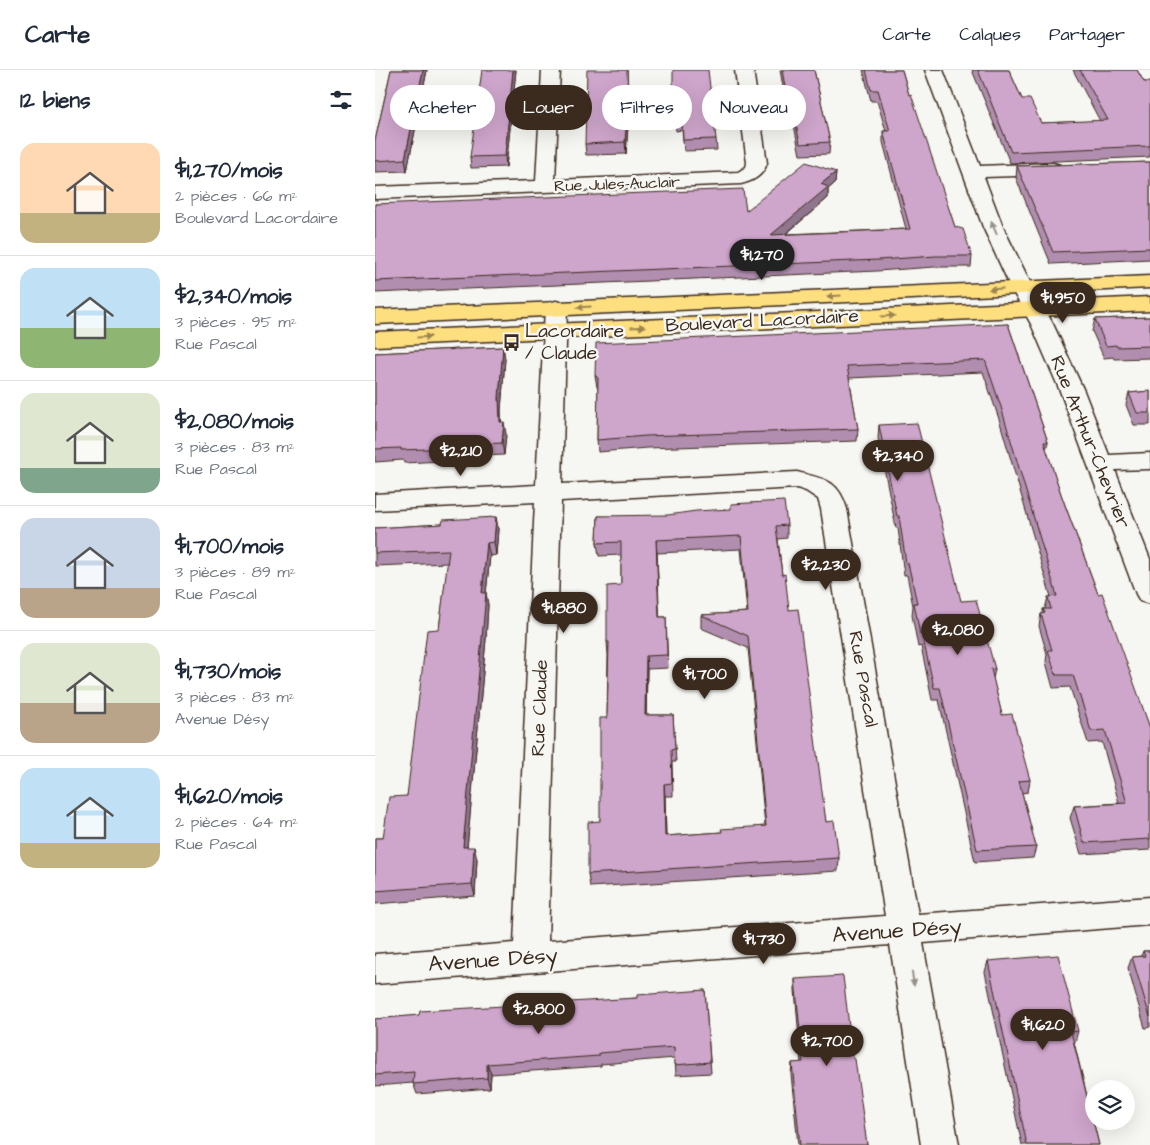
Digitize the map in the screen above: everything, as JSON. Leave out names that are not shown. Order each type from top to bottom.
[{"type":"main road","name":"Boulevard Lacordaire","points":[[375,339],[555,319],[1021,288],[1150,282]]},
{"type":"main road","name":"Boulevard Lacordaire","points":[[375,316],[555,319],[1034,309],[1150,304]]},
{"type":"street","points":[[545,187],[551,70]]},
{"type":"street","name":"Rue Jules-Auclair","points":[[375,193],[730,180],[750,174],[756,169],[757,163],[744,70]]},
{"type":"street","name":"Rue Arthur-Chevrier","points":[[933,70],[993,227],[1072,391],[1150,594]]},
{"type":"street","points":[[972,172],[1073,168]]},
{"type":"street","name":"Rue Claude","points":[[530,957],[555,319]]},
{"type":"street","points":[[1100,463],[1150,460]]},
{"type":"street","name":"Rue Pascal","points":[[548,492],[797,480],[815,485],[830,495],[940,1145]]},
{"type":"street","points":[[375,502],[548,492]]},
{"type":"street","name":"Avenue Désy","points":[[375,969],[1150,911]]},
{"type":"building","points":[[391,70],[423,70],[420,85],[390,85],[390,130],[411,130],[405,159],[375,161],[375,141]]},
{"type":"building","points":[[482,70],[513,70],[512,85],[505,85],[505,130],[507,130],[505,156],[470,157],[474,130],[495,130],[495,85],[480,85]]},
{"type":"building","points":[[587,70],[627,70],[627,85],[602,85],[602,130],[626,130],[625,142],[585,144],[585,130],[592,130],[592,85],[587,85]]},
{"type":"building","points":[[673,70],[708,70],[710,85],[702,85],[702,130],[715,130],[716,139],[683,140],[683,130],[692,130],[692,85],[673,85]]},
{"type":"building","points":[[782,70],[814,70],[830,142],[800,144],[797,130],[806,130],[806,85],[785,85]]},
{"type":"building","points":[[866,70],[902,70],[955,227],[963,229],[972,256],[936,256],[375,281],[375,204],[743,189],[746,211],[806,162],[836,172],[821,184],[828,187],[771,235],[910,229],[883,131],[890,131],[878,90],[871,90]]},
{"type":"building","points":[[978,70],[1009,70],[1022,99],[1030,99],[1041,123],[1108,120],[1080,70],[1137,70],[1144,82],[1150,82],[1150,146],[1011,152]]},
{"type":"building","points":[[1150,162],[1150,248],[1053,252],[1017,166]]},
{"type":"building","points":[[1150,317],[1150,346],[1106,346],[1095,319]]},
{"type":"building","points":[[1008,324],[1048,442],[1044,442],[1062,497],[1098,594],[1102,593],[1150,728],[1150,839],[1084,843],[1074,806],[1127,803],[1105,730],[1091,731],[1073,675],[1056,675],[1048,650],[1052,650],[1041,614],[1045,613],[1043,609],[1051,609],[1048,597],[1057,596],[1001,407],[985,360],[847,366],[858,429],[646,436],[597,440],[598,378],[595,375],[596,343]]},
{"type":"building","points":[[503,347],[499,398],[500,422],[504,422],[502,443],[479,444],[478,447],[401,450],[401,448],[375,449],[375,353]]},
{"type":"building","points":[[1150,391],[1150,413],[1137,413],[1129,393]]},
{"type":"building","points":[[917,423],[961,601],[976,600],[995,669],[991,669],[1002,715],[1012,714],[1030,780],[1019,781],[1036,847],[977,850],[940,688],[934,688],[922,634],[920,634],[914,603],[917,603],[908,563],[906,563],[899,516],[897,516],[879,425]]},
{"type":"building","points":[[784,501],[787,525],[776,526],[782,575],[785,574],[789,610],[798,609],[826,822],[834,821],[839,858],[588,874],[588,822],[600,821],[600,718],[607,718],[609,642],[607,642],[607,586],[621,585],[621,542],[597,543],[598,516],[668,515],[731,509],[731,504]],"holes":[[[741,536],[748,612],[701,615],[748,636],[766,826],[721,829],[722,832],[665,836],[664,784],[672,783],[671,750],[675,749],[673,715],[645,715],[646,656],[667,655],[666,617],[659,617],[656,540]]]},
{"type":"building","points":[[496,517],[494,542],[487,543],[482,593],[486,593],[463,847],[474,847],[472,884],[375,891],[375,838],[383,838],[389,797],[407,796],[427,630],[439,629],[449,550],[375,553],[375,528],[442,524],[443,520]]},
{"type":"building","points":[[1143,951],[1150,951],[1150,1017],[1132,957],[1145,956]]},
{"type":"building","points":[[1058,955],[1078,1031],[1071,1032],[1085,1088],[1085,1130],[1095,1130],[1099,1145],[1027,1145],[988,961]]},
{"type":"building","points":[[843,976],[853,1059],[855,1059],[867,1145],[800,1145],[792,1063],[803,1062],[795,979]]},
{"type":"building","points":[[705,990],[710,1062],[675,1065],[674,1047],[599,1053],[599,1056],[487,1064],[487,1078],[413,1084],[414,1072],[375,1075],[375,1019],[419,1015],[420,1011],[637,998],[637,995]]},
{"type":"place","name":"Lacordaire / Claude","points":[[511,342]]}]
